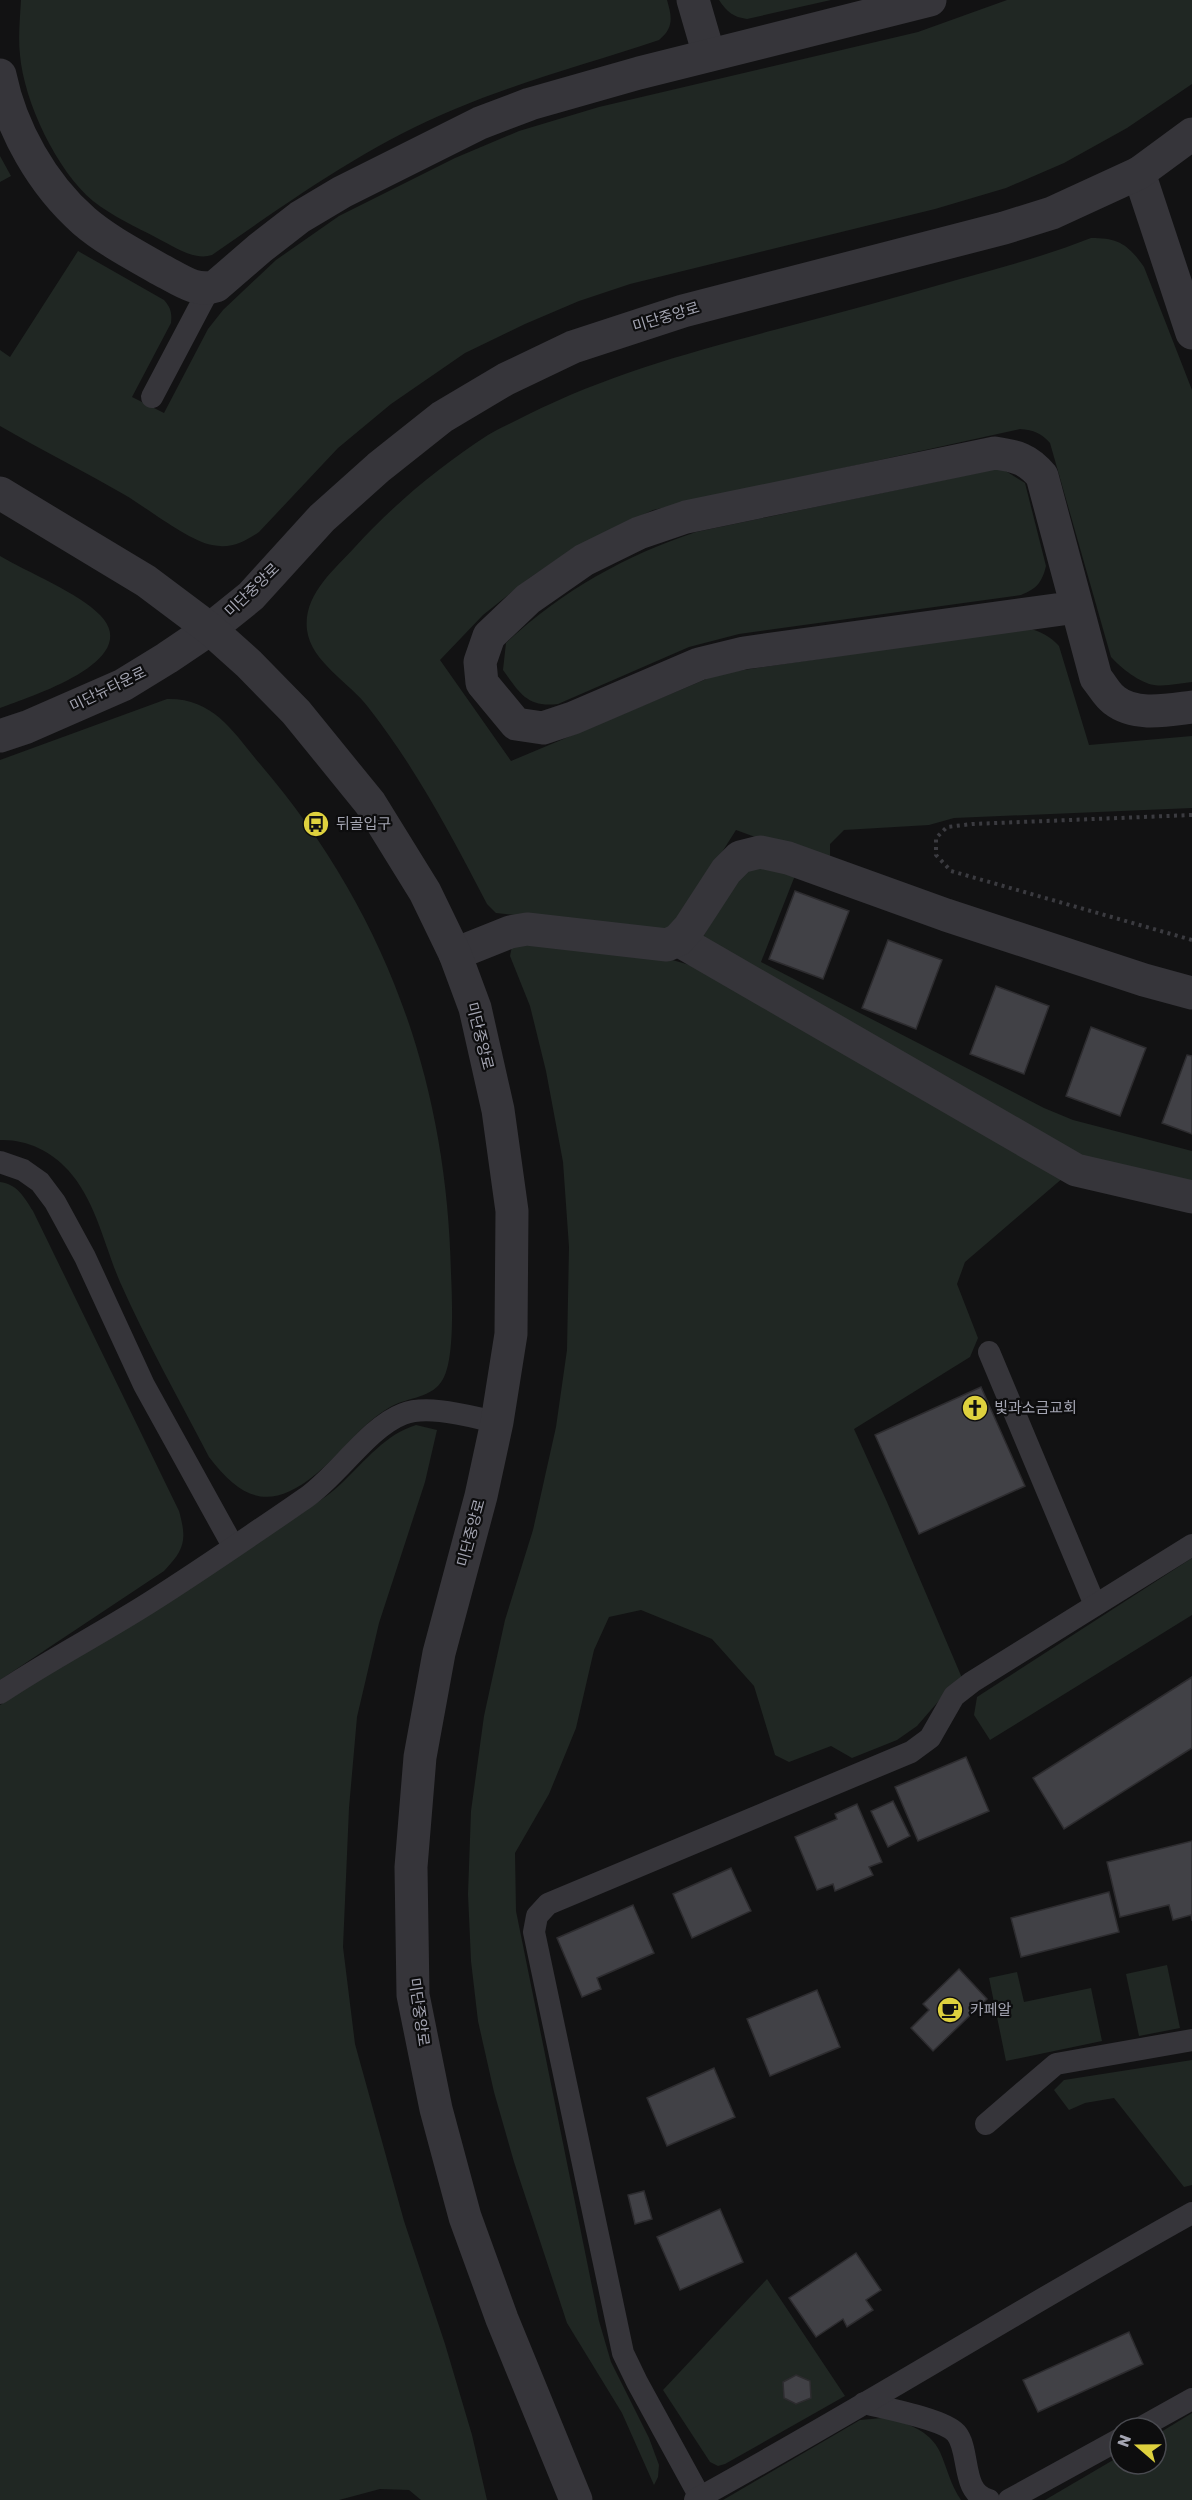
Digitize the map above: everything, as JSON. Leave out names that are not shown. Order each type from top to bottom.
[{"type":"street","points":[[693,0],[709,56]]},
{"type":"street","points":[[0,75],[3,92],[17,127],[34,160],[58,193],[83,220],[112,241],[155,266],[194,287],[208,289],[216,286],[300,217],[342,192],[480,123],[551,98],[930,0]]},
{"type":"street","name":"미단중앙로","points":[[210,629],[251,596],[322,518],[379,467],[442,417],[506,379],[573,347],[683,310],[1004,228],[1052,213],[1139,173],[1192,134]]},
{"type":"street","points":[[1139,173],[1192,333]]},
{"type":"street","points":[[1077,608],[744,653],[699,664],[573,718],[543,728],[516,724],[482,683],[480,662],[489,636],[528,599],[584,560],[639,533],[686,517],[994,453],[1017,456],[1032,464],[1042,476],[1096,678],[1115,700],[1137,710],[1192,707]]},
{"type":"street","name":"미단중앙로","points":[[0,493],[147,582],[210,629],[249,664],[296,712],[370,803],[425,892],[455,954],[475,1008],[498,1110],[512,1211],[511,1334],[497,1422],[481,1496],[438,1653],[420,1757],[411,1867],[413,1995],[436,2109],[465,2217],[502,2319],[576,2500]]},
{"type":"street","name":"미단뉴타운로","points":[[0,736],[27,727],[123,685],[210,629]]},
{"type":"street","points":[[455,954],[510,932],[527,929],[667,945],[678,940],[726,871],[740,857],[760,852],[788,858],[968,922],[1144,980],[1192,993]]},
{"type":"street","points":[[678,940],[1076,1170],[1192,1197]]},
{"type":"lane","points":[[152,398],[208,289]]},
{"type":"lane","points":[[0,1162],[23,1170],[40,1182],[55,1202],[85,1257],[144,1385],[233,1546]]},
{"type":"lane","points":[[989,1352],[1095,1605]]},
{"type":"lane","points":[[0,1693],[44,1663],[151,1601],[309,1495],[341,1468],[387,1422],[405,1413],[421,1410],[497,1422]]},
{"type":"lane","points":[[1192,1545],[972,1682],[954,1696],[930,1738],[911,1752],[548,1904],[537,1916],[534,1932],[623,2353],[698,2499],[1061,2286],[1192,2213]]},
{"type":"lane","points":[[986,2124],[1056,2064],[1192,2040]]},
{"type":"lane","points":[[1162,2416],[1192,2399]]},
{"type":"lane","points":[[864,2403],[945,2424],[957,2434],[973,2488],[982,2498],[989,2500]]},
{"type":"lane","points":[[1009,2500],[1108,2446]]},
{"type":"path","points":[[1192,815],[947,827],[936,838],[936,855],[951,871],[1192,940]]},
{"type":"shaded area","points":[[21,0],[667,0],[671,22],[664,36],[659,40],[505,90],[422,123],[330,175],[212,255],[198,256],[184,252],[108,212],[93,201],[67,172],[44,134],[28,93],[19,48]]},
{"type":"shaded area","points":[[719,0],[831,0],[747,19],[731,13]]},
{"type":"shaded area","points":[[1007,0],[1192,0],[1192,84],[1127,128],[1064,163],[1006,188],[935,209],[630,284],[579,301],[525,324],[465,353],[391,404],[338,448],[259,532],[237,544],[212,545],[192,537],[125,495],[0,426],[0,350],[10,357],[78,251],[164,300],[168,306],[171,323],[132,397],[164,413],[208,329],[223,310],[276,260],[339,216],[455,158],[519,131],[599,107],[918,32]]},
{"type":"shaded area","points":[[0,156],[11,176],[0,182]]},
{"type":"shaded area","points":[[1091,238],[1108,239],[1122,244],[1144,267],[1192,390],[1192,682],[1163,686],[1149,684],[1131,674],[1111,657],[1050,443],[1037,433],[1020,429],[653,510],[575,547],[528,579],[483,615],[440,660],[511,761],[711,677],[730,672],[1028,628],[1045,635],[1059,646],[1089,745],[1192,736],[1192,808],[954,818],[929,825],[844,830],[830,844],[830,864],[736,830],[679,920],[667,930],[496,913],[487,904],[446,827],[402,754],[368,707],[323,662],[310,642],[307,617],[321,584],[385,516],[435,473],[488,435],[557,401],[587,388],[679,356],[1009,265]]},
{"type":"shaded area","points":[[1001,468],[1025,483],[1046,566],[1038,585],[1021,595],[739,634],[689,647],[558,704],[547,705],[531,701],[519,691],[503,670],[506,643],[549,607],[595,577],[670,541],[696,532]]},
{"type":"shaded area","points":[[0,556],[52,583],[91,607],[100,615],[110,632],[107,647],[96,662],[78,675],[0,708]]},
{"type":"shaded area","points":[[167,699],[198,704],[221,719],[231,729],[304,820],[342,878],[374,938],[401,1001],[422,1066],[437,1133],[447,1202],[452,1327],[447,1370],[443,1379],[427,1394],[392,1406],[371,1420],[326,1466],[300,1486],[271,1497],[258,1496],[245,1491],[221,1472],[209,1457],[130,1304],[114,1268],[93,1209],[78,1182],[61,1163],[46,1152],[28,1144],[0,1140],[0,760]]},
{"type":"shaded area","points":[[751,867],[796,873],[761,962],[1044,1108],[1073,1120],[1192,1151],[1192,1186],[1090,1163],[705,942],[704,935],[741,874]]},
{"type":"shaded area","points":[[525,941],[669,959],[693,966],[1064,1177],[965,1262],[957,1284],[978,1338],[970,1357],[854,1429],[962,1678],[917,1726],[897,1740],[852,1758],[831,1746],[789,1762],[775,1755],[754,1686],[712,1639],[641,1610],[609,1617],[594,1650],[576,1728],[549,1794],[515,1853],[516,1911],[599,2321],[611,2362],[649,2438],[659,2465],[658,2477],[654,2485],[622,2413],[567,2323],[514,2162],[494,2092],[478,2021],[471,1961],[468,1894],[471,1811],[484,1716],[505,1620],[533,1530],[556,1427],[567,1350],[569,1247],[563,1162],[546,1071],[530,1006],[510,956],[512,946]]},
{"type":"shaded area","points":[[0,1182],[16,1188],[33,1211],[179,1511],[183,1537],[180,1550],[164,1571],[0,1680]]},
{"type":"shaded area","points":[[416,1425],[437,1430],[425,1482],[379,1623],[357,1717],[349,1808],[343,1947],[355,2044],[404,2221],[445,2344],[472,2435],[487,2500],[421,2500],[409,2490],[380,2489],[339,2500],[0,2500],[0,1705],[302,1513],[338,1486],[386,1441]]},
{"type":"shaded area","points":[[1192,1558],[1192,1615],[990,1740],[974,1715],[977,1697]]},
{"type":"shaded area","points":[[1167,1965],[1180,2028],[1139,2036],[1126,1974]]},
{"type":"shaded area","points":[[1017,1972],[1024,2002],[1091,1988],[1102,2041],[1006,2061],[989,1978]]},
{"type":"shaded area","points":[[1192,2060],[1192,2185],[1184,2187],[1114,2098],[1085,2103],[1069,2110],[1054,2090],[1064,2080]]},
{"type":"shaded area","points":[[767,2279],[845,2396],[718,2466],[710,2462],[663,2390]]},
{"type":"shaded area","points":[[1192,2413],[1192,2500],[1045,2500],[1108,2463],[1108,2476],[1168,2476],[1168,2428]]},
{"type":"shaded area","points":[[882,2418],[899,2421],[916,2428],[936,2444],[961,2500],[723,2500],[860,2420]]},
{"type":"building","points":[[795,891],[849,911],[823,979],[769,959]]},
{"type":"building","points":[[888,940],[942,960],[916,1029],[862,1008]]},
{"type":"building","points":[[996,986],[1049,1006],[1024,1074],[970,1054]]},
{"type":"building","points":[[1091,1027],[1146,1048],[1120,1116],[1066,1096]]},
{"type":"building","points":[[1187,1055],[1192,1056],[1192,1134],[1162,1123]]},
{"type":"building","points":[[981,1387],[1025,1486],[919,1534],[875,1435]]},
{"type":"building","points":[[1192,1677],[1192,1748],[1064,1829],[1033,1778]]},
{"type":"building","points":[[966,1757],[989,1811],[918,1841],[895,1787]]},
{"type":"building","points":[[893,1801],[910,1836],[888,1847],[871,1811]]},
{"type":"building","points":[[857,1804],[882,1862],[869,1867],[873,1875],[835,1891],[833,1884],[817,1890],[795,1837],[837,1819],[835,1814]]},
{"type":"building","points":[[1192,1841],[1192,1921],[1191,1915],[1173,1920],[1169,1905],[1120,1917],[1107,1862]]},
{"type":"building","points":[[731,1868],[751,1911],[692,1938],[673,1894]]},
{"type":"building","points":[[1109,1892],[1119,1932],[1021,1957],[1011,1918]]},
{"type":"building","points":[[633,1905],[654,1953],[597,1978],[601,1989],[582,1997],[557,1938]]},
{"type":"building","points":[[959,1969],[987,1999],[933,2051],[911,2028],[929,2010],[923,2004]]},
{"type":"building","points":[[817,1990],[840,2047],[770,2076],[747,2019]]},
{"type":"building","points":[[714,2068],[735,2117],[667,2146],[647,2098]]},
{"type":"building","points":[[644,2191],[652,2219],[635,2224],[628,2195]]},
{"type":"building","points":[[720,2209],[743,2262],[680,2290],[657,2237]]},
{"type":"building","points":[[856,2253],[881,2290],[866,2300],[873,2310],[847,2327],[843,2319],[816,2337],[789,2298]]},
{"type":"building","points":[[1129,2332],[1143,2364],[1038,2412],[1023,2380]]},
{"type":"building","points":[[796,2375],[810,2381],[811,2398],[796,2404],[784,2398],[783,2382]]},
{"type":"place","name":"뒤골입구","points":[[316,824]]},
{"type":"place","name":"빛과소금교회","points":[[975,1408]]},
{"type":"place","name":"카페알","points":[[950,2010]]}]
